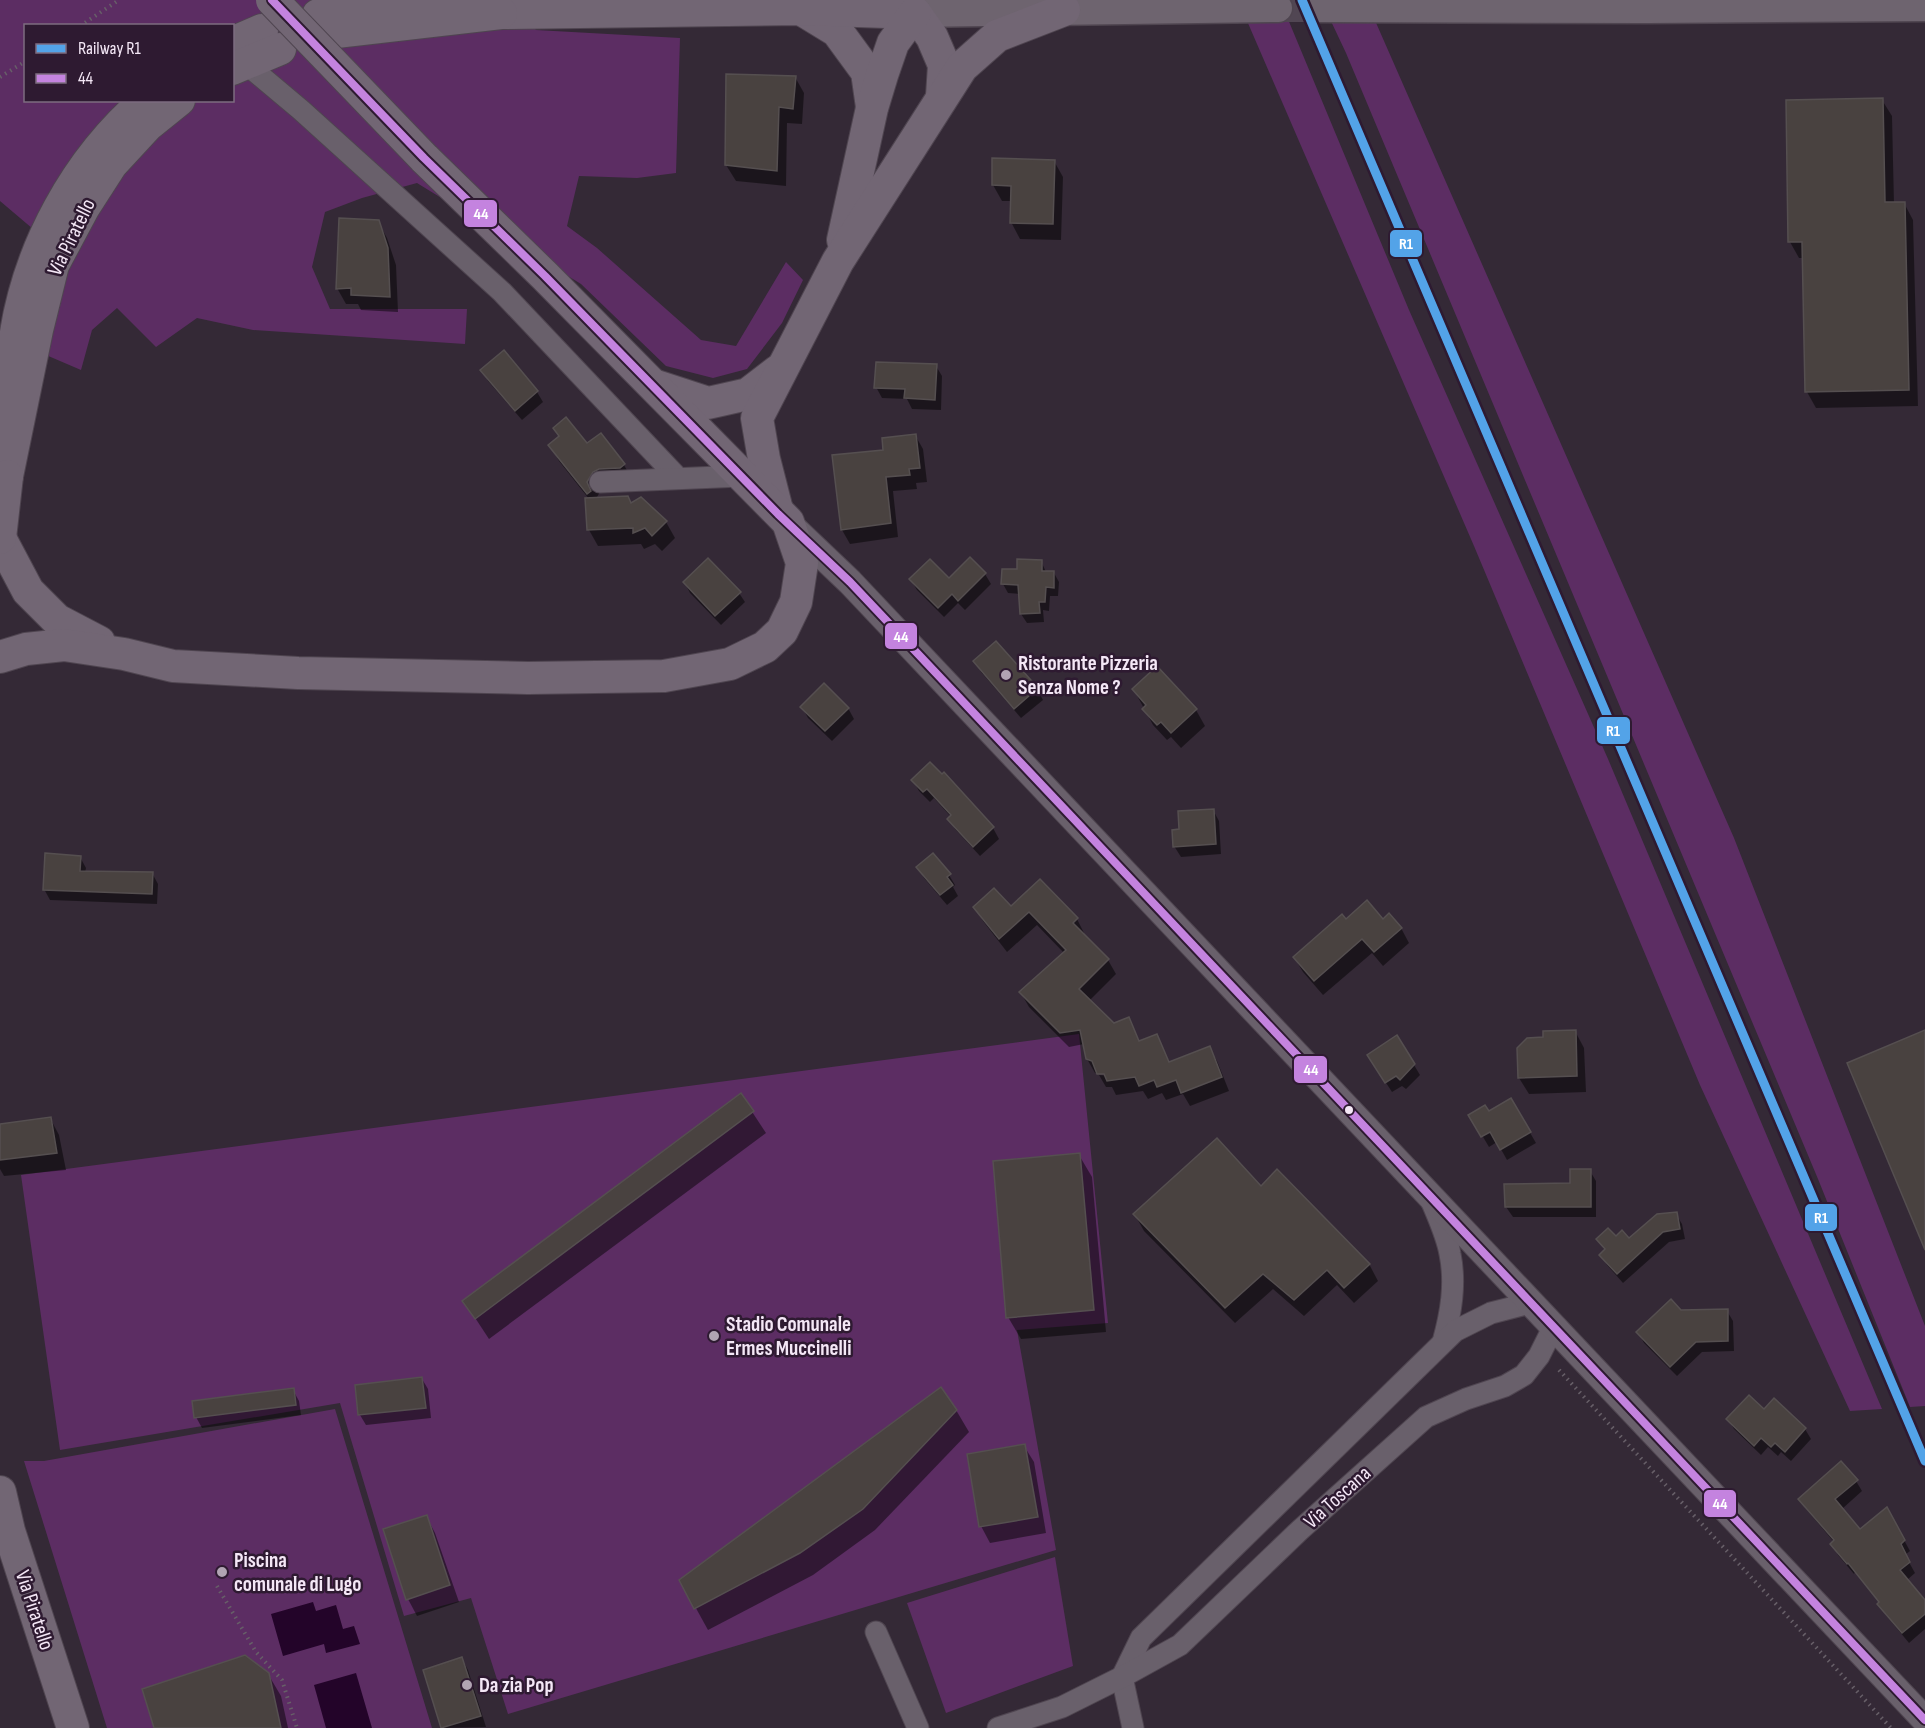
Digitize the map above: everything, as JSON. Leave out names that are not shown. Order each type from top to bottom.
[{"type":"main road","points":[[272,0],[424,158],[545,276],[783,518]]},
{"type":"main road","points":[[1317,9],[1925,7]]},
{"type":"main road","points":[[327,24],[501,13],[801,9],[915,13],[1278,8]]},
{"type":"main road","points":[[801,9],[837,32],[867,72],[872,108]]},
{"type":"main road","points":[[0,657],[26,649],[64,645],[124,654],[173,666],[298,673],[528,678],[664,676],[730,664],[765,647],[782,631],[796,602],[802,563],[783,518],[764,459],[757,418],[838,261],[962,67],[997,36],[1064,10]]},
{"type":"main road","points":[[915,13],[932,37],[944,66],[942,96]]},
{"type":"main road","points":[[838,261],[872,108],[892,44],[915,13]]},
{"type":"main road","points":[[237,58],[271,39]]},
{"type":"main road","name":"Via Piratello","points":[[0,538],[7,476],[15,339],[30,273],[54,218],[80,174],[121,122],[144,102]]},
{"type":"main road","name":"Via Piratello","points":[[7,476],[37,330],[53,266],[84,207],[111,165],[148,125],[177,102]]},
{"type":"main road","points":[[652,385],[708,403],[748,394],[781,369]]},
{"type":"main road","points":[[0,538],[28,591],[57,620],[124,654]]},
{"type":"main road","name":"Via Piratello","points":[[0,1492],[9,1531],[73,1728]]},
{"type":"street","points":[[237,58],[300,110],[502,292],[678,478]]},
{"type":"street","points":[[600,482],[742,476]]},
{"type":"street","points":[[783,518],[850,582],[1925,1720]]},
{"type":"street","points":[[1430,1198],[1450,1252],[1454,1287],[1451,1313],[1443,1342]]},
{"type":"street","name":"Via Toscana","points":[[1122,1677],[1141,1638],[1455,1331],[1491,1313],[1530,1303]]},
{"type":"street","name":"Via Toscana","points":[[998,1728],[1062,1707],[1180,1645],[1300,1530],[1426,1417],[1466,1399],[1505,1386],[1524,1375],[1539,1356],[1553,1328]]},
{"type":"street","points":[[876,1632],[918,1728]]},
{"type":"street","points":[[1122,1677],[1133,1728]]},
{"type":"path","points":[[83,24],[119,0]]},
{"type":"path","points":[[0,77],[24,62]]},
{"type":"path","points":[[218,1586],[256,1652],[282,1680],[297,1728]]},
{"type":"shaded area","points":[[0,0],[507,0],[536,30],[680,38],[676,173],[637,178],[579,176],[567,226],[597,248],[701,340],[736,346],[786,262],[803,280],[782,323],[747,369],[713,378],[666,366],[581,284],[417,183],[362,198],[325,212],[312,267],[330,309],[467,309],[465,344],[253,330],[197,318],[156,347],[117,308],[92,330],[81,370],[46,355],[33,229],[0,201]]},
{"type":"shaded area","points":[[1238,0],[1280,0],[1409,310],[1608,759],[1882,1409],[1850,1411],[1700,1085],[1474,546]]},
{"type":"shaded area","points":[[1321,0],[1366,0],[1734,838],[1925,1326],[1925,1406],[1910,1407],[1818,1179],[1346,53]]},
{"type":"shaded area","points":[[1079,1034],[1108,1323],[1017,1330],[1056,1550],[508,1714],[471,1598],[404,1616],[340,1403],[60,1450],[21,1175]]},
{"type":"shaded area","name":"Piscina comunale di Lugo","points":[[335,1409],[432,1728],[107,1728],[24,1461],[44,1461]]},
{"type":"shaded area","points":[[1055,1557],[1073,1666],[946,1713],[907,1603]]},
{"type":"shaded area","points":[[313,1602],[316,1611],[336,1605],[343,1629],[354,1626],[360,1644],[326,1653],[324,1644],[283,1656],[271,1614]]},
{"type":"shaded area","points":[[356,1673],[372,1728],[326,1728],[314,1685]]},
{"type":"building","points":[[726,74],[796,76],[793,109],[779,107],[777,171],[725,165]]},
{"type":"building","points":[[1883,98],[1885,202],[1905,202],[1909,390],[1805,392],[1802,242],[1788,242],[1786,100]]},
{"type":"building","points":[[992,158],[1055,160],[1053,224],[1010,223],[1011,186],[992,185]]},
{"type":"building","points":[[339,218],[379,220],[388,248],[390,297],[351,295],[351,288],[336,289]]},
{"type":"building","points":[[504,350],[538,391],[515,411],[480,370]]},
{"type":"building","points":[[876,362],[937,364],[935,400],[904,398],[905,389],[874,388]]},
{"type":"building","points":[[566,417],[587,443],[601,433],[625,464],[620,468],[599,469],[593,472],[587,482],[591,491],[587,494],[548,445],[559,436],[553,428]]},
{"type":"building","points":[[916,434],[920,468],[909,469],[910,475],[886,477],[891,523],[841,530],[832,455],[883,450],[882,438]]},
{"type":"building","points":[[628,496],[631,503],[641,497],[667,521],[652,536],[645,528],[633,533],[633,528],[587,530],[585,498]]},
{"type":"building","points":[[970,557],[986,573],[958,601],[952,594],[938,608],[909,579],[930,559],[949,578]]},
{"type":"building","points":[[708,558],[741,592],[715,616],[683,582]]},
{"type":"building","points":[[1017,559],[1042,560],[1042,571],[1054,571],[1054,588],[1046,587],[1045,602],[1039,602],[1040,613],[1020,614],[1018,585],[1001,584],[1002,569],[1017,569]]},
{"type":"building","name":"Ristorante Pizzeria Senza Nome ?","points":[[996,641],[1038,688],[1014,709],[973,661]]},
{"type":"building","points":[[1157,666],[1197,709],[1171,733],[1161,722],[1157,725],[1142,709],[1146,705],[1132,689]]},
{"type":"building","points":[[824,683],[849,708],[825,731],[800,707]]},
{"type":"building","points":[[930,762],[942,774],[944,772],[994,827],[973,847],[947,819],[951,815],[927,789],[923,792],[911,780]]},
{"type":"building","points":[[1214,809],[1216,844],[1173,847],[1172,830],[1179,829],[1178,811]]},
{"type":"building","points":[[45,853],[81,856],[80,871],[153,872],[152,894],[43,890]]},
{"type":"building","points":[[933,853],[951,874],[947,877],[953,885],[940,895],[916,867]]},
{"type":"building","points":[[1040,879],[1078,918],[1073,923],[1109,959],[1079,989],[1114,1023],[1129,1017],[1139,1041],[1157,1034],[1169,1062],[1210,1046],[1222,1077],[1181,1093],[1176,1080],[1157,1087],[1154,1080],[1139,1086],[1135,1077],[1107,1081],[1104,1074],[1097,1074],[1092,1061],[1086,1059],[1080,1030],[1060,1033],[1019,992],[1066,950],[1029,912],[999,939],[973,907],[994,888],[1011,906]]},
{"type":"building","points":[[1367,900],[1383,919],[1389,913],[1402,928],[1374,952],[1362,939],[1314,981],[1293,957],[1342,914],[1346,919]]},
{"type":"building","points":[[1576,1030],[1577,1076],[1518,1078],[1517,1048],[1527,1038],[1543,1037],[1543,1031]]},
{"type":"building","points":[[1925,1030],[1925,1250],[1847,1063]]},
{"type":"building","points":[[1397,1035],[1415,1064],[1400,1080],[1396,1076],[1385,1083],[1367,1055]]},
{"type":"building","points":[[741,1093],[754,1111],[475,1319],[462,1301]]},
{"type":"building","points":[[1511,1098],[1531,1132],[1500,1150],[1490,1132],[1481,1137],[1468,1115],[1485,1105],[1489,1111]]},
{"type":"building","points":[[51,1117],[57,1153],[0,1160],[0,1124]]},
{"type":"building","points":[[1217,1138],[1261,1186],[1277,1169],[1370,1264],[1344,1288],[1327,1270],[1294,1300],[1263,1274],[1225,1308],[1133,1214]]},
{"type":"building","points":[[1080,1153],[1094,1310],[1006,1318],[993,1161]]},
{"type":"building","points":[[1570,1169],[1591,1169],[1591,1207],[1505,1207],[1504,1184],[1570,1183]]},
{"type":"building","points":[[1677,1212],[1680,1229],[1663,1232],[1617,1274],[1599,1255],[1605,1249],[1596,1239],[1608,1228],[1616,1236],[1622,1230],[1629,1238],[1657,1214]]},
{"type":"building","points":[[1671,1299],[1681,1310],[1728,1309],[1728,1341],[1696,1342],[1670,1367],[1636,1332]]},
{"type":"building","points":[[422,1377],[426,1408],[358,1415],[355,1385]]},
{"type":"building","points":[[941,1387],[957,1410],[863,1509],[800,1553],[694,1609],[679,1580]]},
{"type":"building","points":[[294,1388],[296,1405],[194,1418],[192,1401]]},
{"type":"building","points":[[1749,1395],[1764,1409],[1774,1398],[1806,1428],[1785,1452],[1775,1443],[1771,1447],[1761,1438],[1754,1446],[1726,1419]]},
{"type":"building","points":[[1025,1444],[1038,1517],[979,1527],[967,1454]]},
{"type":"building","points":[[1841,1461],[1858,1480],[1835,1499],[1860,1529],[1887,1507],[1905,1540],[1901,1544],[1910,1562],[1900,1570],[1925,1600],[1925,1614],[1902,1633],[1877,1604],[1879,1602],[1848,1563],[1830,1544],[1834,1540],[1798,1499]]},
{"type":"building","points":[[427,1515],[450,1585],[406,1600],[383,1529]]},
{"type":"building","points":[[245,1655],[269,1673],[281,1728],[154,1728],[142,1689]]},
{"type":"building","points":[[462,1657],[481,1716],[441,1728],[423,1670]]},
{"type":"tunnel","points":[[1278,8],[1317,8]]},
{"type":"rail line","name":"R1","points":[[1302,0],[1925,1461]]},
{"type":"transit line","name":"44","points":[[272,0],[424,158],[545,276],[778,514],[850,582],[1925,1720]]},
{"type":"place","name":"Ristorante Pizzeria Senza Nome ?","points":[[1006,675]]},
{"type":"place","name":"Stadio Comunale Ermes Muccinelli","points":[[714,1336]]},
{"type":"place","name":"Piscina comunale di Lugo","points":[[222,1572]]},
{"type":"place","name":"Da zia Pop","points":[[467,1685]]}]
